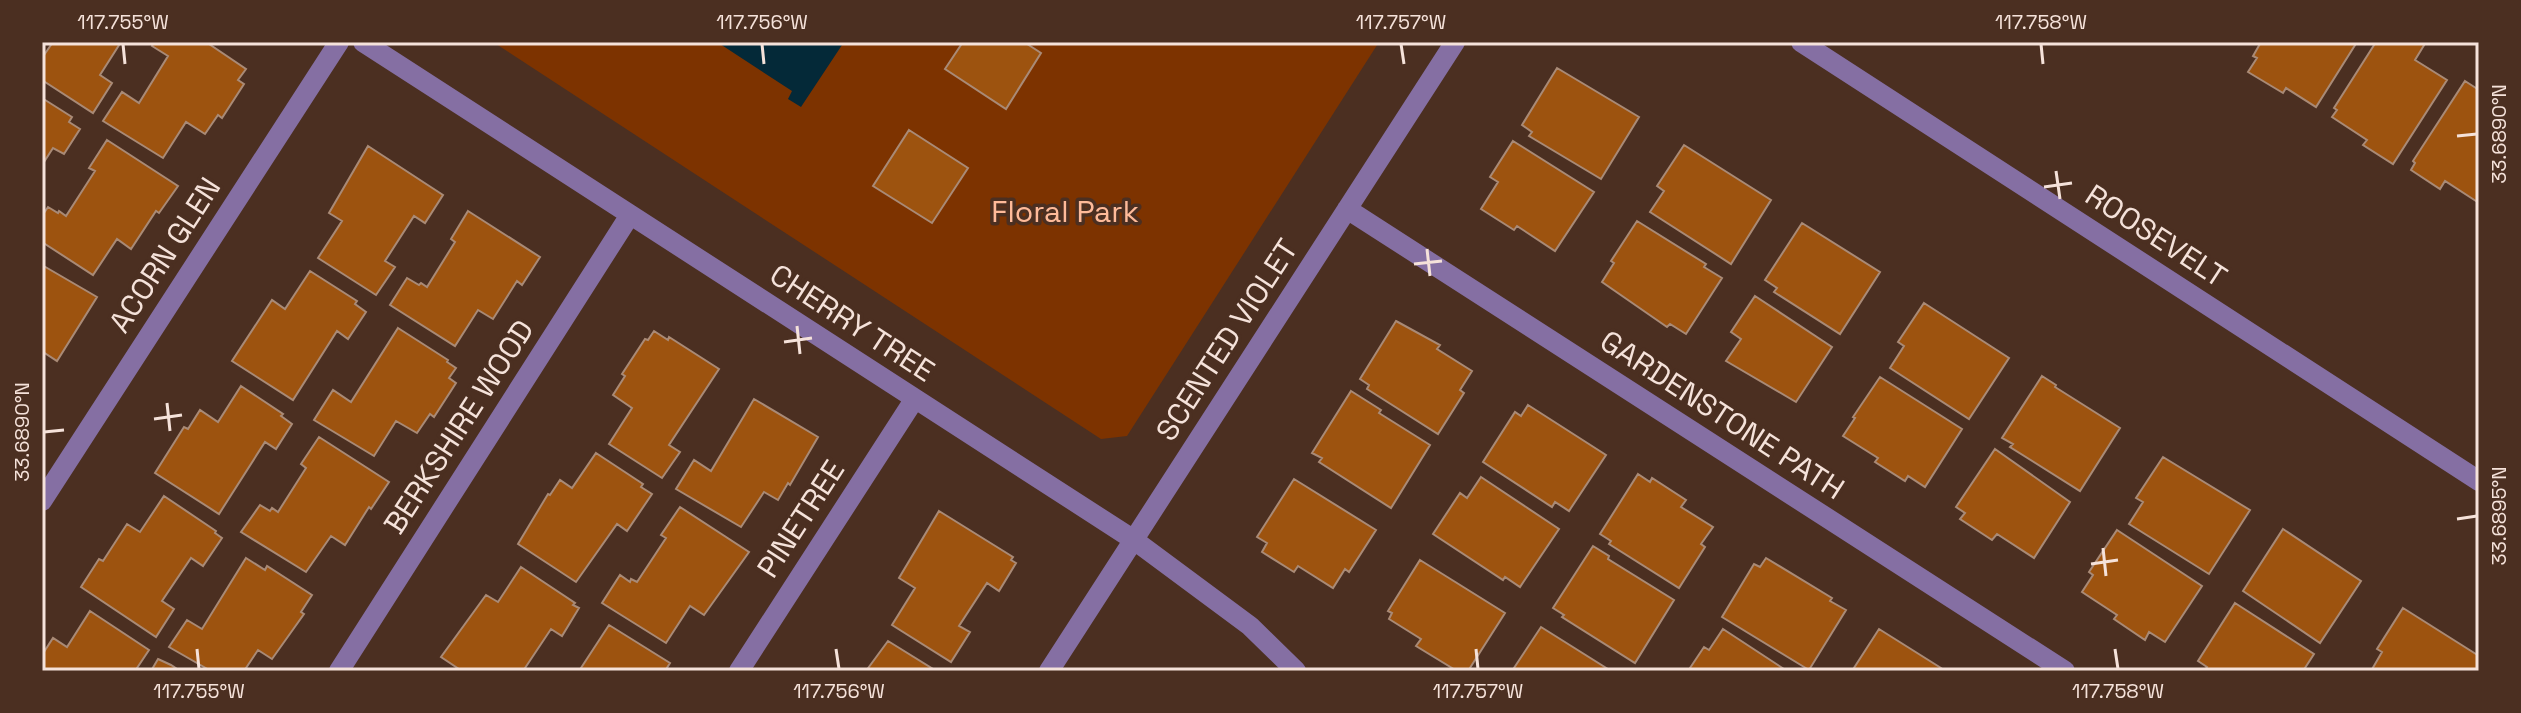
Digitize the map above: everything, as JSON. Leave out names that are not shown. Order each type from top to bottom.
[{"type":"street","name":"ACORN GLEN","points":[[42,501],[339,42]]},
{"type":"street","name":"CHERRY TREE","points":[[363,42],[1134,540],[1250,626],[1296,671]]},
{"type":"street","name":"SCENTED VIOLET","points":[[1049,671],[1455,42]]},
{"type":"street","name":"ROOSEVELT","points":[[1801,42],[2479,481]]},
{"type":"street","name":"GARDENSTONE PATH","points":[[1347,209],[2065,671]]},
{"type":"street","name":"BERKSHIRE WOOD","points":[[339,671],[630,215]]},
{"type":"street","name":"PINETREE","points":[[739,671],[914,400]]},
{"type":"green space","name":"Floral Park","points":[[493,42],[1379,42],[1127,436],[1101,439]]},
{"type":"water","points":[[717,42],[844,42],[801,107],[788,99],[792,91]]},
{"type":"building","points":[[53,42],[121,42],[100,75],[112,83],[93,113],[42,80],[42,58]]},
{"type":"building","points":[[154,42],[206,42],[246,69],[238,80],[244,84],[222,118],[218,115],[205,134],[186,122],[163,158],[103,121],[122,92],[139,103],[168,56],[152,46]]},
{"type":"building","points":[[963,42],[1024,42],[1041,53],[1006,109],[945,69]]},
{"type":"building","points":[[2261,42],[2357,42],[2316,107],[2286,88],[2283,93],[2248,72],[2257,58],[2253,56]]},
{"type":"building","points":[[2376,42],[2426,42],[2415,60],[2447,80],[2393,164],[2363,145],[2367,140],[2332,117],[2337,110],[2334,108]]},
{"type":"building","points":[[1557,68],[1639,117],[1601,179],[1529,136],[1532,132],[1522,125]]},
{"type":"building","points":[[2465,81],[2479,90],[2479,203],[2445,181],[2440,189],[2411,170],[2413,161]]},
{"type":"building","points":[[42,98],[72,117],[69,122],[80,129],[64,154],[53,148],[42,165]]},
{"type":"building","points":[[909,130],[968,168],[932,223],[873,186]]},
{"type":"building","points":[[107,140],[178,186],[159,213],[156,211],[131,249],[117,239],[93,275],[42,242],[42,216],[48,207],[66,216],[95,171],[89,168]]},
{"type":"building","points":[[1513,141],[1594,192],[1555,251],[1517,226],[1514,230],[1481,209],[1498,182],[1490,177]]},
{"type":"building","points":[[1684,145],[1771,200],[1731,264],[1650,212],[1664,191],[1657,186]]},
{"type":"building","points":[[368,146],[443,195],[425,223],[414,216],[385,261],[395,267],[376,295],[318,258],[342,221],[329,213]]},
{"type":"building","points":[[468,211],[540,257],[522,285],[517,281],[493,319],[478,310],[455,346],[390,305],[407,278],[427,287],[455,242],[451,239]]},
{"type":"building","points":[[1637,221],[1706,264],[1704,267],[1722,278],[1686,334],[1670,324],[1667,327],[1602,282],[1614,263],[1611,261]]},
{"type":"building","points":[[1802,223],[1880,272],[1840,334],[1774,292],[1777,288],[1765,280]]},
{"type":"building","points":[[42,265],[97,297],[57,361],[42,354]]},
{"type":"building","points":[[310,271],[357,301],[355,304],[366,312],[348,339],[337,331],[293,400],[232,361],[272,300],[285,309]]},
{"type":"building","points":[[1755,296],[1832,347],[1796,402],[1726,361],[1741,339],[1731,332]]},
{"type":"building","points":[[1924,303],[2009,358],[1969,419],[1890,368],[1904,346],[1898,342]]},
{"type":"building","points":[[1396,321],[1440,345],[1437,349],[1472,371],[1460,390],[1464,393],[1438,434],[1367,389],[1369,385],[1360,379]]},
{"type":"building","points":[[398,328],[448,360],[456,368],[449,378],[456,383],[434,417],[430,414],[417,433],[396,421],[374,456],[314,420],[333,390],[351,402]]},
{"type":"building","points":[[654,331],[719,369],[669,445],[680,452],[662,478],[609,444],[632,408],[613,395],[625,376],[622,374],[645,339],[648,340]]},
{"type":"building","points":[[2042,376],[2120,428],[2080,491],[2010,447],[2013,444],[2002,438]]},
{"type":"building","points":[[1880,377],[1962,429],[1925,487],[1908,476],[1905,481],[1875,462],[1878,458],[1843,436]]},
{"type":"building","points":[[241,386],[283,414],[281,416],[292,424],[276,449],[265,442],[219,514],[155,473],[184,427],[188,429],[200,410],[218,422]]},
{"type":"building","points":[[1351,391],[1430,445],[1391,508],[1319,462],[1322,458],[1312,453]]},
{"type":"building","points":[[754,399],[818,437],[778,500],[764,492],[741,527],[676,489],[694,460],[711,471]]},
{"type":"building","points":[[1528,405],[1606,455],[1569,511],[1555,502],[1552,507],[1483,462],[1515,412],[1521,416]]},
{"type":"building","points":[[319,437],[389,482],[345,545],[331,536],[306,572],[241,532],[260,505],[278,512],[306,468],[301,464]]},
{"type":"building","points":[[1995,449],[2070,502],[2034,558],[1997,534],[1992,540],[1960,519],[1965,513],[1956,507]]},
{"type":"building","points":[[596,453],[643,484],[641,487],[652,494],[627,531],[617,524],[576,582],[518,544],[560,480],[572,488]]},
{"type":"building","points":[[2163,457],[2250,510],[2209,574],[2129,524],[2143,502],[2136,498]]},
{"type":"building","points":[[1638,474],[1650,482],[1652,478],[1686,500],[1681,507],[1713,527],[1701,544],[1705,547],[1679,588],[1609,544],[1611,541],[1600,534]]},
{"type":"building","points":[[1481,477],[1559,529],[1520,587],[1505,577],[1503,580],[1433,534],[1460,493],[1467,498]]},
{"type":"building","points":[[1294,479],[1376,530],[1349,572],[1345,569],[1333,588],[1298,566],[1294,572],[1262,552],[1267,543],[1257,537]]},
{"type":"building","points":[[164,496],[222,538],[203,566],[191,558],[162,601],[174,609],[156,637],[81,587],[99,559],[103,561],[127,524],[140,532]]},
{"type":"building","points":[[680,507],[749,552],[704,615],[690,606],[666,643],[602,603],[620,575],[630,582],[631,579],[637,582],[666,538],[661,535]]},
{"type":"building","points":[[939,511],[1013,557],[1011,560],[1016,563],[999,591],[987,583],[959,626],[970,632],[951,662],[892,625],[915,588],[899,578]]},
{"type":"building","points":[[2283,529],[2361,581],[2320,643],[2243,591]]},
{"type":"building","points":[[2117,530],[2202,586],[2165,642],[2149,632],[2145,640],[2114,619],[2117,615],[2082,592],[2093,575],[2089,572]]},
{"type":"building","points":[[1593,546],[1609,556],[1608,559],[1674,600],[1635,663],[1562,617],[1564,615],[1553,608]]},
{"type":"building","points":[[246,558],[265,570],[267,566],[312,595],[301,612],[304,614],[272,659],[258,650],[244,671],[211,671],[169,647],[187,620],[202,629]]},
{"type":"building","points":[[1766,558],[1832,598],[1830,601],[1846,610],[1809,670],[1722,617],[1754,564],[1760,567]]},
{"type":"building","points":[[1420,560],[1505,613],[1468,671],[1457,671],[1416,646],[1421,639],[1389,619],[1392,613],[1388,611]]},
{"type":"building","points":[[521,567],[579,608],[562,636],[551,629],[523,671],[462,671],[441,657],[486,595],[498,602]]},
{"type":"building","points":[[2235,603],[2314,654],[2303,671],[2205,670],[2207,667],[2198,661]]},
{"type":"building","points":[[2403,608],[2479,656],[2479,671],[2371,671],[2382,652],[2377,649]]},
{"type":"building","points":[[90,611],[149,650],[135,671],[42,671],[42,655],[53,638],[67,647]]},
{"type":"building","points":[[609,625],[670,663],[665,671],[579,671]]},
{"type":"building","points":[[1541,627],[1611,671],[1512,671]]},
{"type":"building","points":[[1723,629],[1787,671],[1688,671],[1704,647],[1709,650]]},
{"type":"building","points":[[1879,629],[1941,668],[1939,671],[1852,671]]},
{"type":"building","points":[[888,641],[933,669],[866,671]]},
{"type":"building","points":[[158,659],[171,665],[180,671],[151,671]]}]
